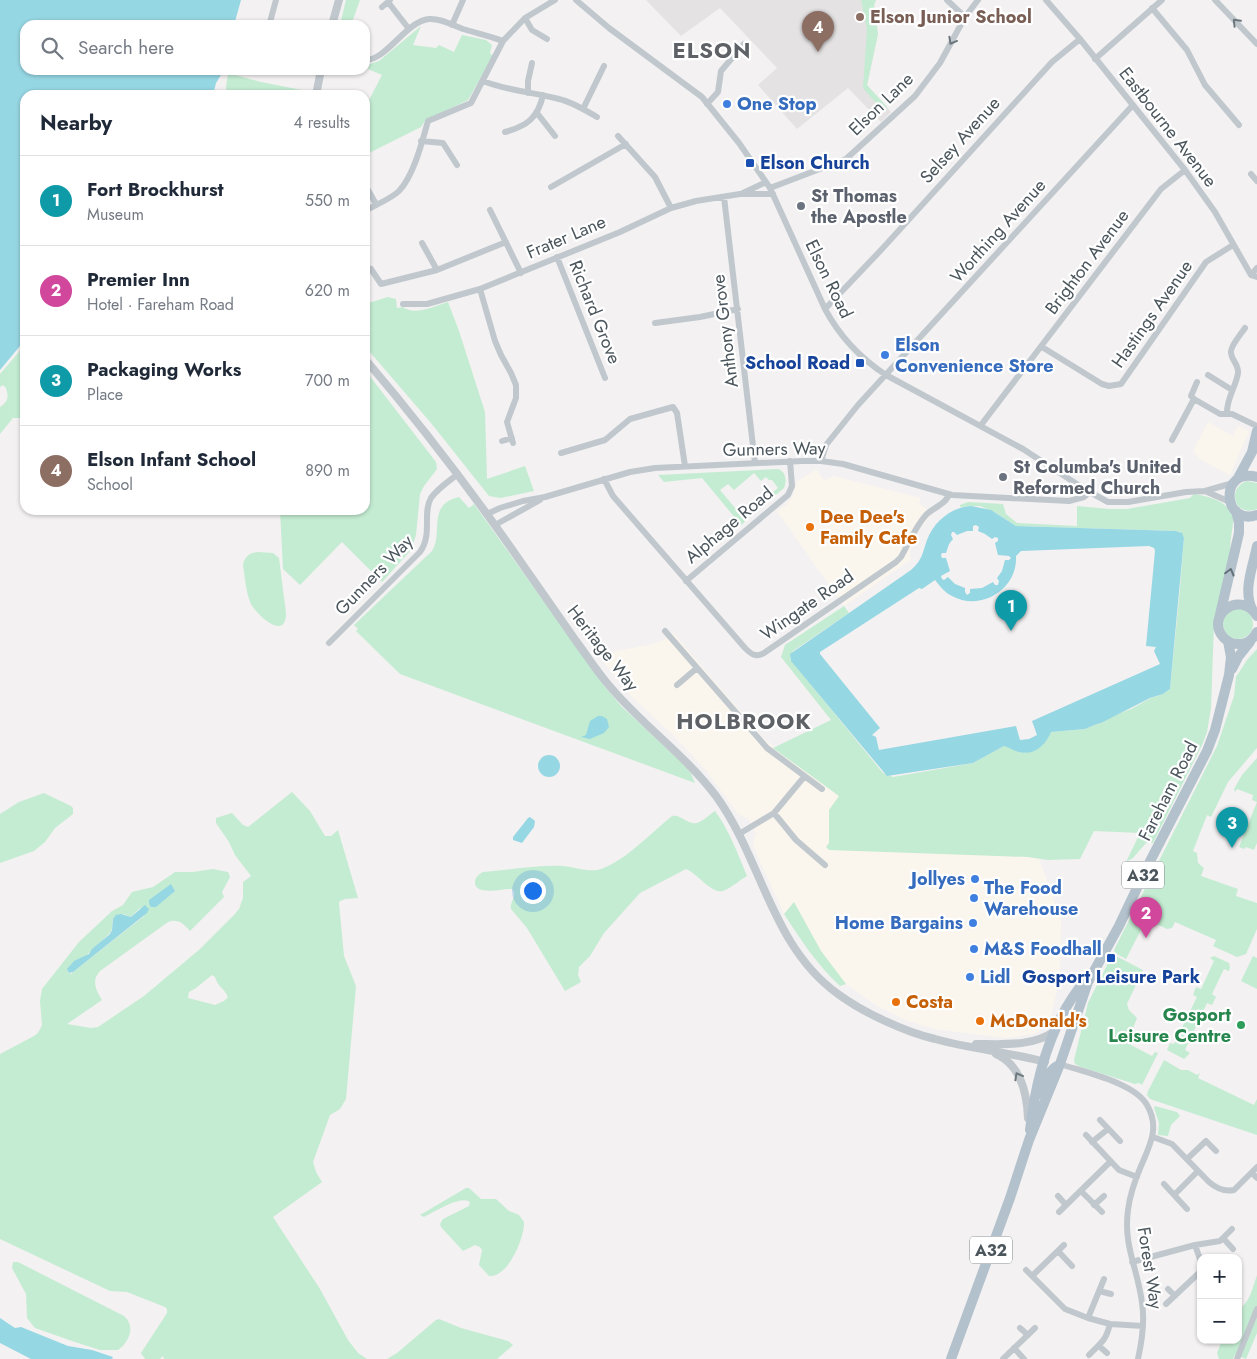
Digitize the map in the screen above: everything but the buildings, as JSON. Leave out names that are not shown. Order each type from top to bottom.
[{"type":"main road","points":[[1219,619],[1239,533],[1239,522],[1229,496],[1252,452],[1257,431]]},
{"type":"main road","points":[[1236,481],[1250,475],[1257,476],[1252,452]]},
{"type":"main road","points":[[1233,507],[1247,516],[1257,514]]},
{"type":"main road","points":[[1255,613],[1249,602],[1248,592],[1257,546]]},
{"type":"main road","points":[[1219,619],[1224,610],[1234,605],[1244,605],[1255,613]]},
{"type":"main road","name":"Fareham Road","points":[[950,1359],[1010,1198],[1029,1140],[1060,1064],[1088,982],[1120,924],[1207,751],[1215,730],[1229,675],[1231,657],[1228,641],[1220,632],[1219,619]]},
{"type":"main road","points":[[1228,641],[1238,644],[1246,643],[1254,636]]},
{"type":"main road","name":"Fareham Road","points":[[1229,675],[1238,656],[1254,636]]},
{"type":"main road","name":"Fareham Road","points":[[1029,1140],[1032,1109],[1038,1080],[1055,1031],[1064,1010],[1079,986],[1095,969]]},
{"type":"main road","name":"A32","points":[[1044,1062],[1054,1059],[1057,1055],[1066,1023],[1088,982]]},
{"type":"main road","points":[[1044,1062],[1060,1064]]},
{"type":"main road","name":"A32","points":[[1031,1128],[1048,1074],[1060,1064]]},
{"type":"street","points":[[271,20],[276,0]]},
{"type":"street","points":[[333,20],[339,0]]},
{"type":"street","points":[[452,25],[463,0]]},
{"type":"street","points":[[370,208],[402,187],[411,172],[428,121],[471,104],[503,41],[525,18],[555,0]]},
{"type":"street","name":"Elson Road","points":[[576,0],[609,28],[702,97],[739,143],[770,188],[834,326],[852,348],[872,366],[886,376],[1023,449],[1106,501],[1116,503],[1190,491],[1205,491],[1236,481]]},
{"type":"street","points":[[948,0],[965,17]]},
{"type":"street","name":"Elson Lane","points":[[770,188],[846,159],[919,92],[940,63],[965,17],[978,0]]},
{"type":"street","name":"Eastbourne Avenue","points":[[1046,0],[1080,39],[1185,170],[1215,212],[1233,245],[1254,276]]},
{"type":"street","points":[[1095,59],[1162,0]]},
{"type":"street","points":[[1215,0],[1257,44]]},
{"type":"street","points":[[382,7],[389,1],[410,29]]},
{"type":"street","points":[[1152,8],[1187,50],[1205,86],[1240,125]]},
{"type":"street","points":[[525,18],[532,30],[547,39]]},
{"type":"street","points":[[370,60],[378,56],[410,29],[427,19],[437,20],[503,41]]},
{"type":"street","name":"Selsey Avenue","points":[[825,310],[1052,62],[1080,39]]},
{"type":"street","points":[[707,104],[718,92],[721,71],[744,44]]},
{"type":"street","points":[[528,93],[528,81],[532,62]]},
{"type":"street","points":[[583,109],[604,66]]},
{"type":"street","points":[[317,90],[320,75]]},
{"type":"street","points":[[483,82],[500,88],[560,99],[597,117]]},
{"type":"street","points":[[505,132],[516,129],[538,113],[543,95]]},
{"type":"street","name":"Worthing Avenue","points":[[886,376],[1132,106]]},
{"type":"street","points":[[538,113],[555,136]]},
{"type":"street","points":[[618,136],[655,177],[671,208]]},
{"type":"street","points":[[421,141],[444,143],[457,165]]},
{"type":"street","points":[[551,187],[626,144]]},
{"type":"street","name":"Brighton Avenue","points":[[981,426],[1161,189],[1185,170]]},
{"type":"street","points":[[1251,174],[1257,181]]},
{"type":"street","name":"Frater Lane","points":[[403,304],[427,304],[480,288],[620,232],[671,208],[696,201],[770,188]]},
{"type":"street","name":"Frater Lane","points":[[740,194],[770,188]]},
{"type":"street","points":[[370,194],[376,204]]},
{"type":"street","name":"Anthony Grove","points":[[724,197],[755,463]]},
{"type":"street","points":[[490,210],[521,272]]},
{"type":"street","points":[[371,269],[380,284],[436,270],[506,242]]},
{"type":"street","points":[[422,243],[436,270]]},
{"type":"street","name":"Hastings Avenue","points":[[1042,346],[1102,384],[1109,386],[1121,384],[1206,262],[1233,245]]},
{"type":"street","name":"Richard Grove","points":[[557,257],[605,378]]},
{"type":"street","points":[[1254,276],[1257,268]]},
{"type":"street","points":[[480,288],[495,341],[516,386],[516,398],[507,422],[512,440],[502,441]]},
{"type":"street","points":[[655,323],[700,317],[738,309]]},
{"type":"street","points":[[1226,414],[1238,370],[1237,363],[1231,356],[1231,350],[1245,328]]},
{"type":"street","name":"Heritage Way","points":[[370,366],[458,474],[612,690],[684,759],[707,785],[739,834],[777,921],[803,960],[828,985],[847,1000],[874,1014],[933,1039],[1044,1062]]},
{"type":"street","points":[[1208,375],[1232,390]]},
{"type":"street","points":[[821,461],[826,445],[842,424],[886,376]]},
{"type":"street","points":[[1197,382],[1191,396],[1194,399],[1220,414],[1232,414],[1257,426]]},
{"type":"street","points":[[1172,440],[1194,399]]},
{"type":"street","points":[[562,453],[605,440],[630,420],[671,406],[675,408],[677,413],[685,466]]},
{"type":"street","name":"Gunners Way","points":[[487,514],[500,508],[630,472],[685,466],[790,461],[821,461],[852,466],[949,494],[1070,501],[1084,497],[1090,492]]},
{"type":"street","name":"Alphage Road","points":[[686,581],[788,495],[792,486],[790,461]]},
{"type":"street","name":"Gunners Way","points":[[329,643],[420,552],[427,539],[430,499],[458,474]]},
{"type":"street","name":"Wingate Road","points":[[604,479],[613,496],[748,651],[760,655],[898,560],[928,512],[948,499],[949,494]]},
{"type":"street","name":"Elson Road","points":[[1205,491],[1233,507]]},
{"type":"street","name":"Gunners Way","points":[[495,525],[545,497]]},
{"type":"street","points":[[665,631],[767,748],[822,789]]},
{"type":"street","points":[[677,685],[697,668]]},
{"type":"street","points":[[739,834],[774,813],[804,776]]},
{"type":"street","points":[[774,813],[793,837],[825,865]]},
{"type":"street","name":"Heritage Way","points":[[959,1044],[1022,1043],[1040,1040],[1055,1031]]},
{"type":"street","name":"Heritage Way","points":[[986,1050],[1000,1056],[1018,1073],[1028,1101],[1029,1140]]},
{"type":"street","name":"Forest Way","points":[[1060,1064],[1127,1087],[1138,1094],[1147,1104],[1152,1114],[1153,1137],[1130,1197],[1127,1223],[1127,1242],[1142,1301],[1143,1326],[1138,1359]]},
{"type":"street","points":[[1100,1120],[1120,1142]]},
{"type":"street","points":[[1092,1142],[1108,1129]]},
{"type":"street","points":[[1086,1135],[1119,1170],[1137,1178]]},
{"type":"street","points":[[1153,1137],[1172,1144],[1215,1187],[1230,1191],[1234,1190],[1257,1168]]},
{"type":"street","points":[[1187,1159],[1206,1141],[1216,1151]]},
{"type":"street","points":[[1059,1212],[1110,1162]]},
{"type":"street","points":[[1174,1195],[1198,1170]]},
{"type":"street","points":[[1252,1173],[1257,1178]]},
{"type":"street","points":[[1164,1184],[1187,1209]]},
{"type":"street","points":[[1081,1191],[1102,1212]]},
{"type":"street","points":[[1058,1196],[1066,1205]]},
{"type":"street","points":[[1094,1205],[1104,1196]]},
{"type":"street","points":[[1132,1262],[1220,1240],[1232,1229]]},
{"type":"street","points":[[1223,1238],[1234,1249]]},
{"type":"street","points":[[1032,1276],[1064,1245]]},
{"type":"street","points":[[1196,1245],[1199,1254]]},
{"type":"street","points":[[1058,1251],[1072,1266]]},
{"type":"street","points":[[1026,1270],[1061,1306],[1088,1318],[1110,1324],[1143,1326]]},
{"type":"street","points":[[1166,1304],[1197,1274]]},
{"type":"street","points":[[1088,1318],[1104,1279]]},
{"type":"street","points":[[1168,1289],[1175,1296]]},
{"type":"street","points":[[1099,1290],[1111,1294]]},
{"type":"street","points":[[1237,1359],[1257,1309]]},
{"type":"street","points":[[1089,1355],[1107,1337],[1110,1324]]},
{"type":"street","points":[[1020,1328],[1028,1335]]},
{"type":"street","points":[[1003,1359],[1035,1328]]},
{"type":"street","points":[[1099,1346],[1107,1353]]},
{"type":"street","points":[[1014,1348],[1024,1359]]},
{"type":"shaded area","points":[[646,0],[876,0],[874,5],[878,34],[867,85],[891,112],[881,122],[848,88],[797,129],[758,85],[777,68],[720,8],[681,36]]},
{"type":"shaded area","points":[[1208,422],[1233,436],[1238,426],[1249,431],[1230,475],[1200,459],[1193,451]]},
{"type":"shaded area","points":[[816,469],[824,481],[833,476],[921,498],[919,503],[932,514],[916,534],[910,550],[910,560],[844,606],[777,511],[786,505],[793,496],[797,482]]},
{"type":"shaded area","points":[[673,633],[764,739],[839,796],[829,810],[829,850],[902,851],[1039,859],[1061,920],[1060,977],[1049,1025],[1036,1033],[1008,1038],[934,1029],[908,1021],[877,1006],[843,982],[821,951],[794,902],[784,914],[754,848],[753,842],[756,834],[749,819],[738,814],[705,769],[674,736],[631,696],[598,655],[653,644],[664,640]]},
{"type":"green space","points":[[346,0],[360,0],[353,20],[341,20]]},
{"type":"green space","points":[[861,0],[876,0],[874,5],[878,34],[867,85],[887,107],[883,111],[863,88],[867,29]]},
{"type":"green space","points":[[421,26],[413,45],[436,48],[439,45],[454,52],[462,35],[486,40],[492,45],[490,53],[493,56],[468,100],[425,121],[421,127],[370,152],[370,98],[382,75],[370,70],[370,64],[379,61]]},
{"type":"green space","points":[[228,75],[235,75],[302,90],[226,90]]},
{"type":"green space","points":[[388,297],[396,299],[397,308],[403,307],[413,311],[448,302],[485,412],[487,479],[525,466],[534,491],[501,498],[489,496],[431,423],[370,352],[370,302]]},
{"type":"green space","points":[[20,351],[20,418],[13,418],[0,434],[0,407],[8,397],[6,388],[3,385],[0,387],[0,374]]},
{"type":"green space","points":[[370,376],[436,462],[437,469],[420,494],[416,535],[411,550],[382,582],[342,542],[300,585],[283,569],[280,515],[370,515]]},
{"type":"green space","points":[[778,469],[783,472],[785,477],[784,488],[754,513],[751,510],[778,488],[772,480],[766,477],[761,481],[754,473],[734,490],[728,484],[720,490],[741,515],[746,512],[750,517],[741,525],[702,478],[664,482],[658,475]]},
{"type":"green space","points":[[1247,481],[1257,483],[1257,509],[1250,511],[1243,510],[1239,506],[1235,496],[1236,490],[1240,485]]},
{"type":"green space","points":[[1194,494],[1220,502],[1230,510],[1233,516],[1230,543],[1231,555],[1214,623],[1211,708],[1207,732],[1153,843],[1146,843],[1133,858],[1126,862],[1140,833],[1094,831],[1080,859],[1048,860],[1028,857],[829,850],[826,847],[829,843],[829,810],[839,796],[773,748],[831,720],[781,657],[785,645],[844,606],[849,613],[793,651],[790,659],[883,773],[893,777],[973,763],[1004,746],[1019,752],[1029,752],[1043,745],[1050,732],[1085,729],[1163,694],[1170,689],[1184,538],[1180,532],[1176,531],[1016,526],[996,513],[980,506],[960,507],[960,505],[968,502],[1003,504],[1006,514],[1017,523],[1077,526],[1077,506],[1127,509],[1190,498]]},
{"type":"green space","points":[[459,497],[469,508],[474,504],[605,687],[622,707],[680,761],[691,773],[695,783],[400,674],[356,631],[358,629],[354,625],[432,551],[437,536],[439,513],[449,501]]},
{"type":"green space","points":[[258,552],[273,553],[279,558],[286,613],[285,621],[281,625],[271,624],[254,609],[249,600],[243,565],[248,556]]},
{"type":"green space","points":[[1238,609],[1244,610],[1252,618],[1252,630],[1244,638],[1238,639],[1232,638],[1224,630],[1223,624],[1224,618],[1232,610]]},
{"type":"green space","points":[[1257,649],[1257,748],[1228,782],[1211,817],[1207,815],[1193,851],[1197,853],[1198,863],[1204,868],[1201,876],[1238,889],[1236,896],[1257,903],[1257,929],[1246,954],[1237,957],[1213,946],[1216,940],[1175,922],[1172,928],[1167,929],[1152,922],[1150,925],[1145,922],[1126,959],[1115,953],[1114,950],[1217,746],[1234,696],[1236,677]]},
{"type":"green space","points":[[1257,758],[1257,802],[1252,800],[1253,795],[1237,789],[1235,792],[1234,789],[1242,775]]},
{"type":"green space","points":[[292,792],[310,811],[325,836],[331,836],[338,830],[358,898],[345,899],[339,903],[344,956],[356,986],[346,1099],[340,1109],[330,1115],[313,1162],[322,1182],[273,1217],[320,1289],[348,1340],[358,1353],[367,1359],[164,1359],[163,1356],[160,1359],[145,1359],[141,1353],[167,1313],[165,1307],[127,1292],[110,1291],[0,1239],[0,1054],[38,1033],[42,1025],[40,1001],[42,989],[79,942],[112,911],[123,905],[132,892],[153,887],[175,872],[213,869],[228,872],[230,877],[222,892],[224,897],[190,931],[178,921],[168,922],[100,971],[95,982],[96,989],[102,1000],[67,1024],[91,1028],[98,1027],[144,996],[200,949],[239,909],[243,898],[243,882],[251,876],[235,855],[216,823],[216,818],[232,813],[243,825],[248,827]],"holes":[[[140,908],[144,916],[71,974],[68,972],[73,963],[88,954],[110,932],[113,919],[123,914],[131,917]],[[212,975],[228,997],[224,1001],[215,1005],[188,998],[189,992]]]},
{"type":"green space","points":[[44,793],[71,806],[73,814],[55,828],[45,842],[34,851],[0,863],[0,814],[19,802]]},
{"type":"green space","points":[[1257,802],[1257,843],[1254,850],[1246,847],[1244,849],[1239,847]]},
{"type":"green space","points":[[715,811],[729,834],[747,876],[726,890],[718,891],[686,869],[640,893],[604,933],[590,956],[579,967],[578,975],[581,982],[565,991],[527,928],[511,909],[514,897],[512,889],[486,891],[479,889],[475,884],[478,876],[483,872],[553,866],[587,870],[601,869],[629,853],[672,816],[697,823]]},
{"type":"green space","points":[[794,902],[821,951],[846,984],[840,986],[824,970],[784,914]]},
{"type":"green space","points":[[1114,955],[1143,970],[1127,1004],[1129,1010],[1137,1018],[1129,1039],[1133,1041],[1131,1045],[1152,1056],[1155,1052],[1158,1053],[1142,1085],[1081,1067],[1075,1064],[1074,1060],[1088,1003],[1109,961],[1111,961]]},
{"type":"green space","points":[[1214,956],[1229,963],[1229,971],[1224,969],[1212,994],[1216,997],[1212,1005],[1207,1003],[1185,1050],[1190,1053],[1184,1059],[1167,1050],[1170,1043],[1174,1044],[1197,997],[1193,995],[1196,987],[1201,989],[1214,961],[1210,958]]},
{"type":"green space","points":[[1253,956],[1257,958],[1257,989],[1241,981]]},
{"type":"green space","points":[[1164,1060],[1181,1070],[1188,1070],[1197,1075],[1200,1073],[1198,1078],[1254,1105],[1257,1099],[1257,1135],[1150,1099],[1147,1095],[1148,1091]]},
{"type":"green space","points":[[1155,1106],[1177,1112],[1180,1116],[1171,1125],[1168,1136],[1158,1135],[1159,1123]]},
{"type":"green space","points":[[469,1188],[481,1199],[496,1199],[509,1211],[519,1215],[524,1222],[522,1237],[514,1255],[503,1271],[496,1275],[489,1276],[479,1265],[482,1250],[480,1247],[475,1245],[463,1251],[441,1227],[440,1224],[443,1219],[469,1206],[470,1202],[466,1200],[454,1202],[424,1217],[420,1215]]},
{"type":"green space","points":[[13,1262],[18,1262],[124,1316],[130,1325],[128,1339],[118,1350],[100,1350],[35,1328],[27,1318],[26,1294],[12,1268]]},
{"type":"green space","points":[[1257,1275],[1257,1333],[1246,1359],[1235,1355],[1233,1359],[1219,1359],[1217,1353],[1221,1344],[1242,1344],[1242,1307]]},
{"type":"green space","points":[[439,1319],[461,1328],[508,1341],[513,1345],[497,1359],[387,1359]]},
{"type":"water","points":[[0,0],[241,0],[235,20],[20,20],[20,75],[221,75],[214,90],[20,90],[20,346],[0,370]]},
{"type":"water","points":[[971,506],[991,510],[1016,526],[1176,531],[1182,533],[1184,538],[1170,689],[1163,694],[1150,698],[1085,729],[1051,732],[1043,745],[1034,751],[1024,753],[1004,746],[973,763],[887,776],[791,661],[790,654],[911,570],[920,559],[930,533],[939,521],[951,512]],"holes":[[[973,526],[979,527],[978,531],[992,539],[998,538],[998,541],[995,543],[998,555],[1011,558],[1005,560],[1002,571],[997,578],[999,581],[998,585],[995,585],[993,582],[982,588],[970,589],[970,593],[967,595],[965,588],[955,584],[948,577],[944,580],[942,579],[941,576],[950,571],[946,558],[942,558],[941,555],[946,553],[953,539],[952,532],[957,535],[973,531]],[[1149,546],[1154,548],[1155,551],[1146,646],[1156,647],[1154,651],[1160,664],[1032,721],[1037,735],[1029,739],[1020,740],[1016,726],[879,750],[876,737],[872,735],[880,728],[820,654],[820,652],[919,588],[922,589],[935,580],[947,593],[963,600],[975,601],[986,599],[996,594],[1011,578],[1015,568],[1016,556],[1021,551]]]},
{"type":"water","points":[[598,716],[607,719],[609,727],[604,733],[590,739],[581,737],[586,735],[590,721]]},
{"type":"water","points":[[549,755],[559,762],[560,766],[553,776],[549,777],[539,770],[538,766],[545,756]]},
{"type":"water","points":[[530,817],[535,821],[534,827],[522,843],[513,840],[513,837]]},
{"type":"water","points":[[171,884],[175,891],[156,907],[151,907],[149,900]]},
{"type":"water","points":[[145,905],[149,909],[147,913],[73,972],[69,973],[67,969],[74,961],[89,954],[92,949],[110,934],[113,919],[116,915],[121,914],[131,917]]},
{"type":"water","points":[[0,1318],[15,1328],[21,1327],[68,1346],[92,1350],[113,1357],[112,1359],[31,1359],[0,1343]]},
{"type":"place","name":"Elson Junior School","points":[[860,17]]},
{"type":"place","name":"Elson Infant School","points":[[818,52]]},
{"type":"place","name":"One Stop","points":[[727,104]]},
{"type":"place","name":"Elson Church","points":[[750,163]]},
{"type":"place","name":"St Thomas the Apostle","points":[[801,206]]},
{"type":"place","name":"Elson Convenience Store","points":[[885,355]]},
{"type":"place","name":"School Road","points":[[860,363]]},
{"type":"place","name":"St Columba's United Reformed Church","points":[[1003,477]]},
{"type":"place","name":"Dee Dee's Family Cafe","points":[[810,527]]},
{"type":"place","name":"Fort Brockhurst","points":[[1011,631]]},
{"type":"place","name":"Packaging Works","points":[[1232,848]]},
{"type":"place","name":"Jollyes","points":[[975,879]]},
{"type":"place","name":"The Food Warehouse","points":[[974,898]]},
{"type":"place","name":"Home Bargains","points":[[973,923]]},
{"type":"place","name":"Premier Inn","points":[[1146,938]]},
{"type":"place","name":"M&S Foodhall","points":[[974,949]]},
{"type":"place","name":"Gosport Leisure Park","points":[[1111,958]]},
{"type":"place","name":"Lidl","points":[[970,977]]},
{"type":"place","name":"Costa","points":[[896,1002]]},
{"type":"place","name":"McDonald's","points":[[980,1021]]},
{"type":"place","name":"Gosport Leisure Centre","points":[[1241,1025]]},
{"type":"district","name":"ELSON","points":[[712,50]]},
{"type":"district","name":"HOLBROOK","points":[[744,721]]}]
